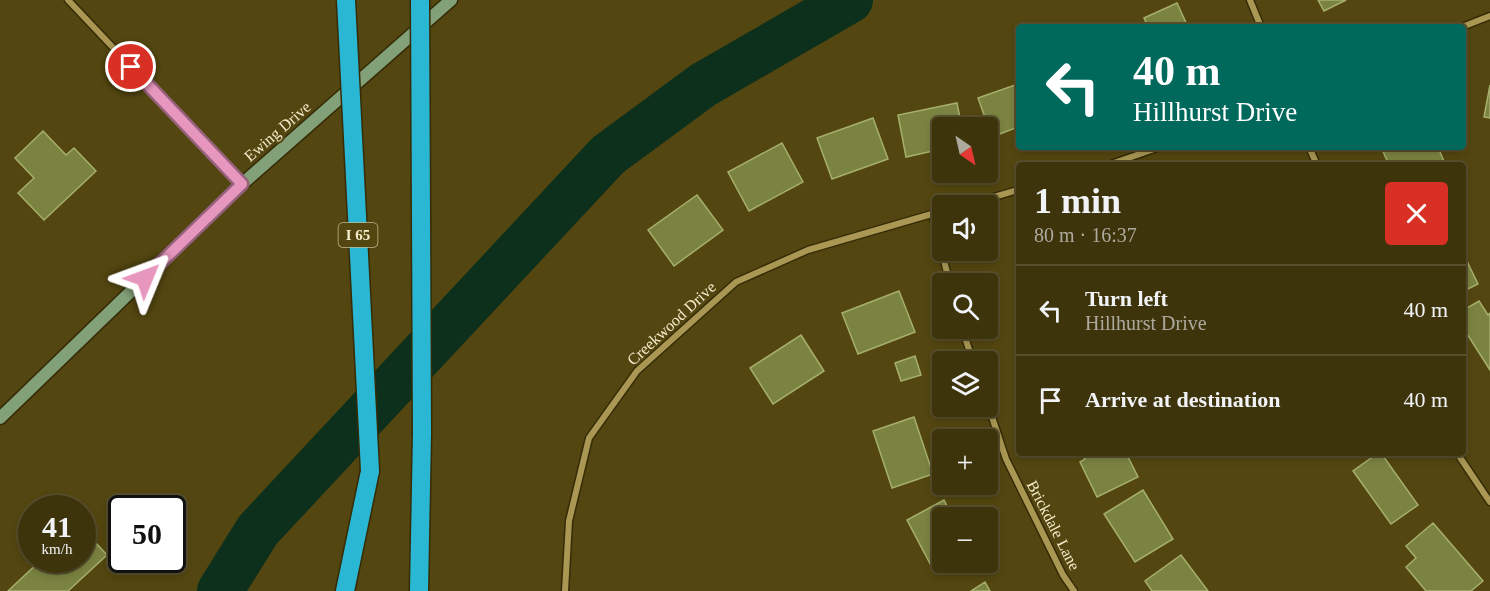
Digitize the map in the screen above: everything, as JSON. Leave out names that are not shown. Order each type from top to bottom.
[{"type":"highway","name":"I 65","points":[[345,591],[370,471],[346,0]]},
{"type":"highway","points":[[419,591],[422,433],[420,0]]},
{"type":"main road","name":"Ewing Drive","points":[[0,418],[242,184],[451,0]]},
{"type":"street","points":[[68,0],[242,184]]},
{"type":"street","points":[[1250,0],[1260,24]]},
{"type":"street","points":[[1466,25],[1490,16]]},
{"type":"street","points":[[1117,162],[1151,150]]},
{"type":"street","points":[[998,196],[1016,191]]},
{"type":"street","name":"Creekwood Drive","points":[[565,591],[569,521],[589,438],[637,371],[736,282],[808,250],[932,214]]},
{"type":"street","name":"Brickdale Lane","points":[[992,417],[1006,459],[1063,575],[1074,591]]},
{"type":"street","points":[[1458,456],[1490,502]]},
{"type":"building","points":[[1318,0],[1346,0],[1324,11]]},
{"type":"building","points":[[1177,3],[1187,24],[1147,24],[1144,18]]},
{"type":"building","points":[[1016,85],[1016,128],[998,135],[998,117],[985,117],[978,98]]},
{"type":"building","points":[[1490,85],[1490,118],[1484,117]]},
{"type":"building","points":[[957,103],[960,117],[932,117],[932,151],[906,157],[898,115]]},
{"type":"building","points":[[873,118],[888,159],[832,179],[817,138]]},
{"type":"building","points":[[43,131],[66,155],[74,148],[96,171],[44,220],[18,193],[34,178],[15,158]]},
{"type":"building","points":[[782,143],[803,182],[749,211],[728,172]]},
{"type":"building","points":[[1382,150],[1439,150],[1444,162],[1388,162]]},
{"type":"building","points":[[697,195],[723,230],[674,266],[648,230]]},
{"type":"building","points":[[1466,259],[1478,284],[1466,290]]},
{"type":"building","points":[[899,291],[915,332],[858,354],[842,313]]},
{"type":"building","points":[[1479,301],[1488,315],[1490,313],[1490,370],[1466,332],[1466,309]]},
{"type":"building","points":[[801,335],[824,371],[773,404],[750,368]]},
{"type":"building","points":[[915,356],[921,375],[901,381],[895,363]]},
{"type":"building","points":[[914,417],[932,474],[892,488],[873,431]]},
{"type":"building","points":[[1084,456],[1128,456],[1138,477],[1097,497],[1080,462],[1085,459]]},
{"type":"building","points":[[1374,456],[1383,456],[1418,505],[1391,524],[1353,471]]},
{"type":"building","points":[[1143,490],[1173,539],[1135,562],[1104,514]]},
{"type":"building","points":[[944,500],[948,507],[932,507],[932,567],[907,520]]},
{"type":"building","points":[[1433,523],[1483,581],[1471,591],[1426,591],[1406,567],[1416,558],[1406,546]]},
{"type":"building","points":[[96,543],[107,555],[96,565]]},
{"type":"building","points":[[1181,555],[1208,591],[1152,591],[1145,581]]},
{"type":"building","points":[[27,573],[88,573],[68,591],[8,591]]},
{"type":"building","points":[[985,582],[990,591],[971,591]]},
{"type":"waterway","points":[[220,591],[258,530],[608,155],[703,85],[850,0]]},
{"type":"route","points":[[131,67],[242,184],[145,278]]}]
